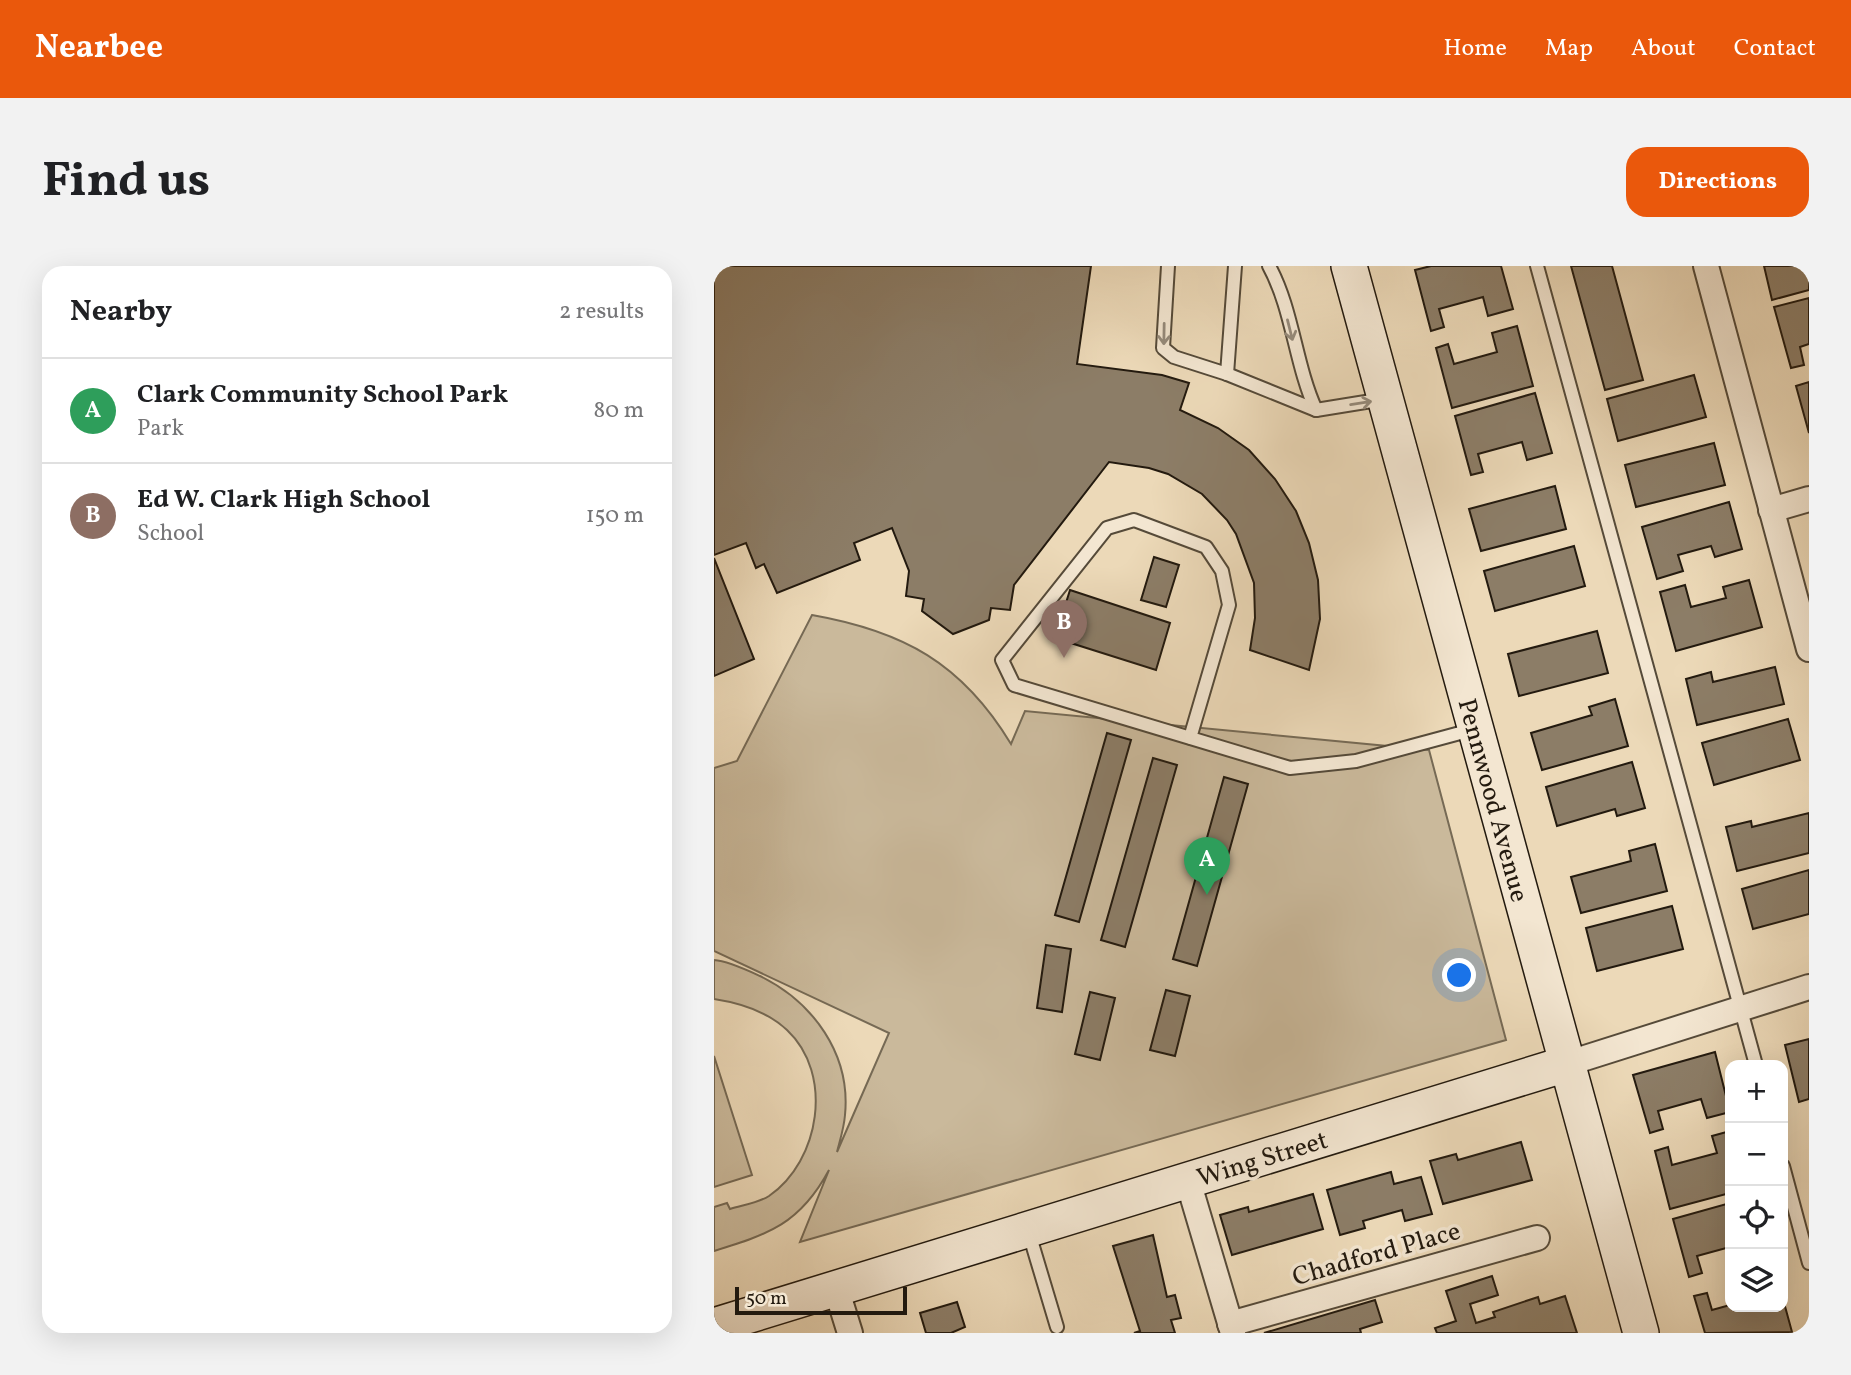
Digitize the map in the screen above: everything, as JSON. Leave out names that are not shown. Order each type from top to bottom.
[{"type":"street","name":"Pennwood Avenue","points":[[1349,266],[1641,1333]]},
{"type":"street","points":[[1706,266],[1809,649]]},
{"type":"street","points":[[1771,510],[1809,499]]},
{"type":"street","name":"Wing Street","points":[[714,1326],[1809,987]]},
{"type":"street","points":[[1188,1181],[1232,1329]]},
{"type":"street","name":"Chadford Place","points":[[1232,1329],[1537,1238]]},
{"type":"street","points":[[836,1288],[850,1333]]},
{"type":"lane","points":[[1168,266],[1163,348],[1174,357],[1227,373],[1316,410],[1385,399]]},
{"type":"lane","points":[[1227,373],[1235,266]]},
{"type":"lane","points":[[1269,266],[1278,281],[1303,381],[1316,410]]},
{"type":"lane","points":[[1537,266],[1755,1060]]},
{"type":"lane","points":[[1190,738],[1229,605],[1222,571],[1206,547],[1134,520],[1107,528],[1002,660],[1014,685],[1190,738],[1290,768],[1356,761],[1475,729]]},
{"type":"lane","points":[[1788,1185],[1809,1263]]},
{"type":"lane","points":[[1028,1230],[1057,1327]]},
{"type":"shaded area","points":[[812,615],[875,631],[902,641],[927,655],[972,692],[1011,744],[1025,711],[1429,750],[1506,1040],[800,1242],[829,1170],[807,1203],[794,1215],[767,1232],[714,1251],[714,1207],[727,1203],[730,1209],[769,1196],[786,1181],[800,1161],[815,1116],[815,1093],[811,1070],[802,1048],[787,1030],[753,1009],[714,999],[714,960],[760,976],[779,987],[812,1015],[825,1032],[842,1071],[845,1093],[844,1120],[837,1152],[889,1033],[714,951],[714,768],[737,761]]},
{"type":"shaded area","points":[[714,1056],[752,1175],[714,1187]]},
{"type":"building","points":[[714,266],[1091,266],[1077,364],[1162,375],[1189,383],[1180,410],[1218,428],[1249,450],[1275,479],[1296,511],[1309,543],[1318,580],[1320,619],[1309,670],[1250,650],[1255,618],[1254,583],[1236,534],[1227,520],[1202,494],[1168,474],[1149,468],[1109,462],[1014,585],[1010,610],[991,608],[989,620],[953,634],[922,611],[924,599],[906,596],[909,571],[892,528],[854,543],[860,560],[777,593],[764,564],[756,568],[746,543],[714,555]]},
{"type":"building","points":[[1431,266],[1501,266],[1513,309],[1488,316],[1483,297],[1439,309],[1444,327],[1431,331],[1415,270]]},
{"type":"building","points":[[1571,266],[1612,266],[1643,380],[1605,390]]},
{"type":"building","points":[[1764,266],[1809,266],[1809,290],[1772,300]]},
{"type":"building","points":[[1809,298],[1809,344],[1800,347],[1804,365],[1791,368],[1774,307]]},
{"type":"building","points":[[1517,326],[1533,386],[1452,408],[1436,348],[1448,344],[1454,364],[1497,352],[1492,333]]},
{"type":"building","points":[[1694,375],[1706,417],[1618,441],[1607,399]]},
{"type":"building","points":[[1809,382],[1809,433],[1796,386]]},
{"type":"building","points":[[1535,393],[1552,453],[1527,460],[1522,442],[1478,454],[1483,472],[1471,475],[1455,416]]},
{"type":"building","points":[[1714,443],[1725,485],[1636,507],[1625,465]]},
{"type":"building","points":[[1555,486],[1566,529],[1481,551],[1469,509]]},
{"type":"building","points":[[1729,502],[1742,549],[1715,557],[1711,546],[1678,555],[1683,571],[1657,579],[1642,527]]},
{"type":"building","points":[[1574,546],[1585,586],[1495,611],[1484,571]]},
{"type":"building","points":[[1154,557],[1179,565],[1166,607],[1141,600]]},
{"type":"building","points":[[714,558],[754,659],[714,676]]},
{"type":"building","points":[[1749,580],[1762,627],[1676,651],[1660,592],[1685,585],[1691,607],[1726,598],[1723,587]]},
{"type":"building","points":[[1070,590],[1170,623],[1156,670],[1055,638]]},
{"type":"building","points":[[1597,631],[1608,673],[1519,696],[1508,654]]},
{"type":"building","points":[[1775,667],[1784,704],[1697,725],[1686,679],[1711,672],[1713,682]]},
{"type":"building","points":[[1615,699],[1628,746],[1542,770],[1531,733],[1592,715],[1589,707]]},
{"type":"building","points":[[1788,719],[1800,760],[1714,785],[1702,743]]},
{"type":"building","points":[[1107,733],[1131,740],[1079,922],[1055,915]]},
{"type":"building","points":[[1153,758],[1177,765],[1125,947],[1101,940]]},
{"type":"building","points":[[1632,762],[1645,808],[1617,816],[1615,809],[1557,826],[1546,787]]},
{"type":"building","points":[[1224,777],[1248,784],[1197,966],[1173,959]]},
{"type":"building","points":[[1809,813],[1809,853],[1737,871],[1726,827],[1751,821],[1752,827]]},
{"type":"building","points":[[1655,844],[1667,891],[1581,913],[1571,877],[1631,861],[1629,851]]},
{"type":"building","points":[[1809,870],[1809,914],[1753,929],[1742,889]]},
{"type":"building","points":[[1672,906],[1683,949],[1597,971],[1586,928]]},
{"type":"building","points":[[1046,945],[1071,949],[1062,1012],[1037,1008]]},
{"type":"building","points":[[1166,990],[1190,996],[1175,1056],[1150,1050]]},
{"type":"building","points":[[1090,992],[1115,998],[1100,1060],[1075,1054]]},
{"type":"building","points":[[1809,1039],[1809,1099],[1799,1102],[1785,1045]]},
{"type":"building","points":[[1715,1052],[1725,1092],[1725,1113],[1707,1118],[1701,1099],[1658,1111],[1663,1129],[1650,1133],[1633,1075]]},
{"type":"building","points":[[1725,1132],[1725,1194],[1670,1209],[1655,1151],[1668,1147],[1672,1165],[1717,1153],[1712,1136]]},
{"type":"building","points":[[1521,1142],[1532,1180],[1443,1204],[1430,1161],[1456,1154],[1458,1160]]},
{"type":"building","points":[[1391,1172],[1394,1184],[1421,1177],[1432,1214],[1405,1221],[1402,1210],[1363,1221],[1365,1228],[1340,1235],[1327,1190]]},
{"type":"building","points":[[1313,1194],[1323,1229],[1232,1255],[1220,1215],[1248,1207],[1249,1212]]},
{"type":"building","points":[[1725,1204],[1725,1248],[1697,1256],[1702,1273],[1689,1277],[1673,1219]]},
{"type":"building","points":[[1153,1235],[1167,1297],[1175,1295],[1181,1318],[1171,1320],[1175,1333],[1134,1333],[1140,1331],[1113,1246]]},
{"type":"building","points":[[1492,1276],[1498,1295],[1470,1304],[1476,1323],[1495,1317],[1493,1312],[1538,1297],[1540,1304],[1565,1296],[1577,1333],[1437,1333],[1435,1328],[1456,1321],[1446,1291]]},
{"type":"building","points":[[1707,1293],[1712,1310],[1725,1306],[1725,1312],[1787,1312],[1792,1332],[1705,1333],[1694,1296]]},
{"type":"building","points":[[1375,1300],[1382,1322],[1360,1329],[1361,1333],[1264,1333]]},
{"type":"building","points":[[957,1302],[965,1327],[951,1333],[926,1333],[920,1313]]},
{"type":"place","name":"Ed W. Clark High School","points":[[1064,658]]},
{"type":"place","name":"Clark Community School Park","points":[[1207,895]]}]
